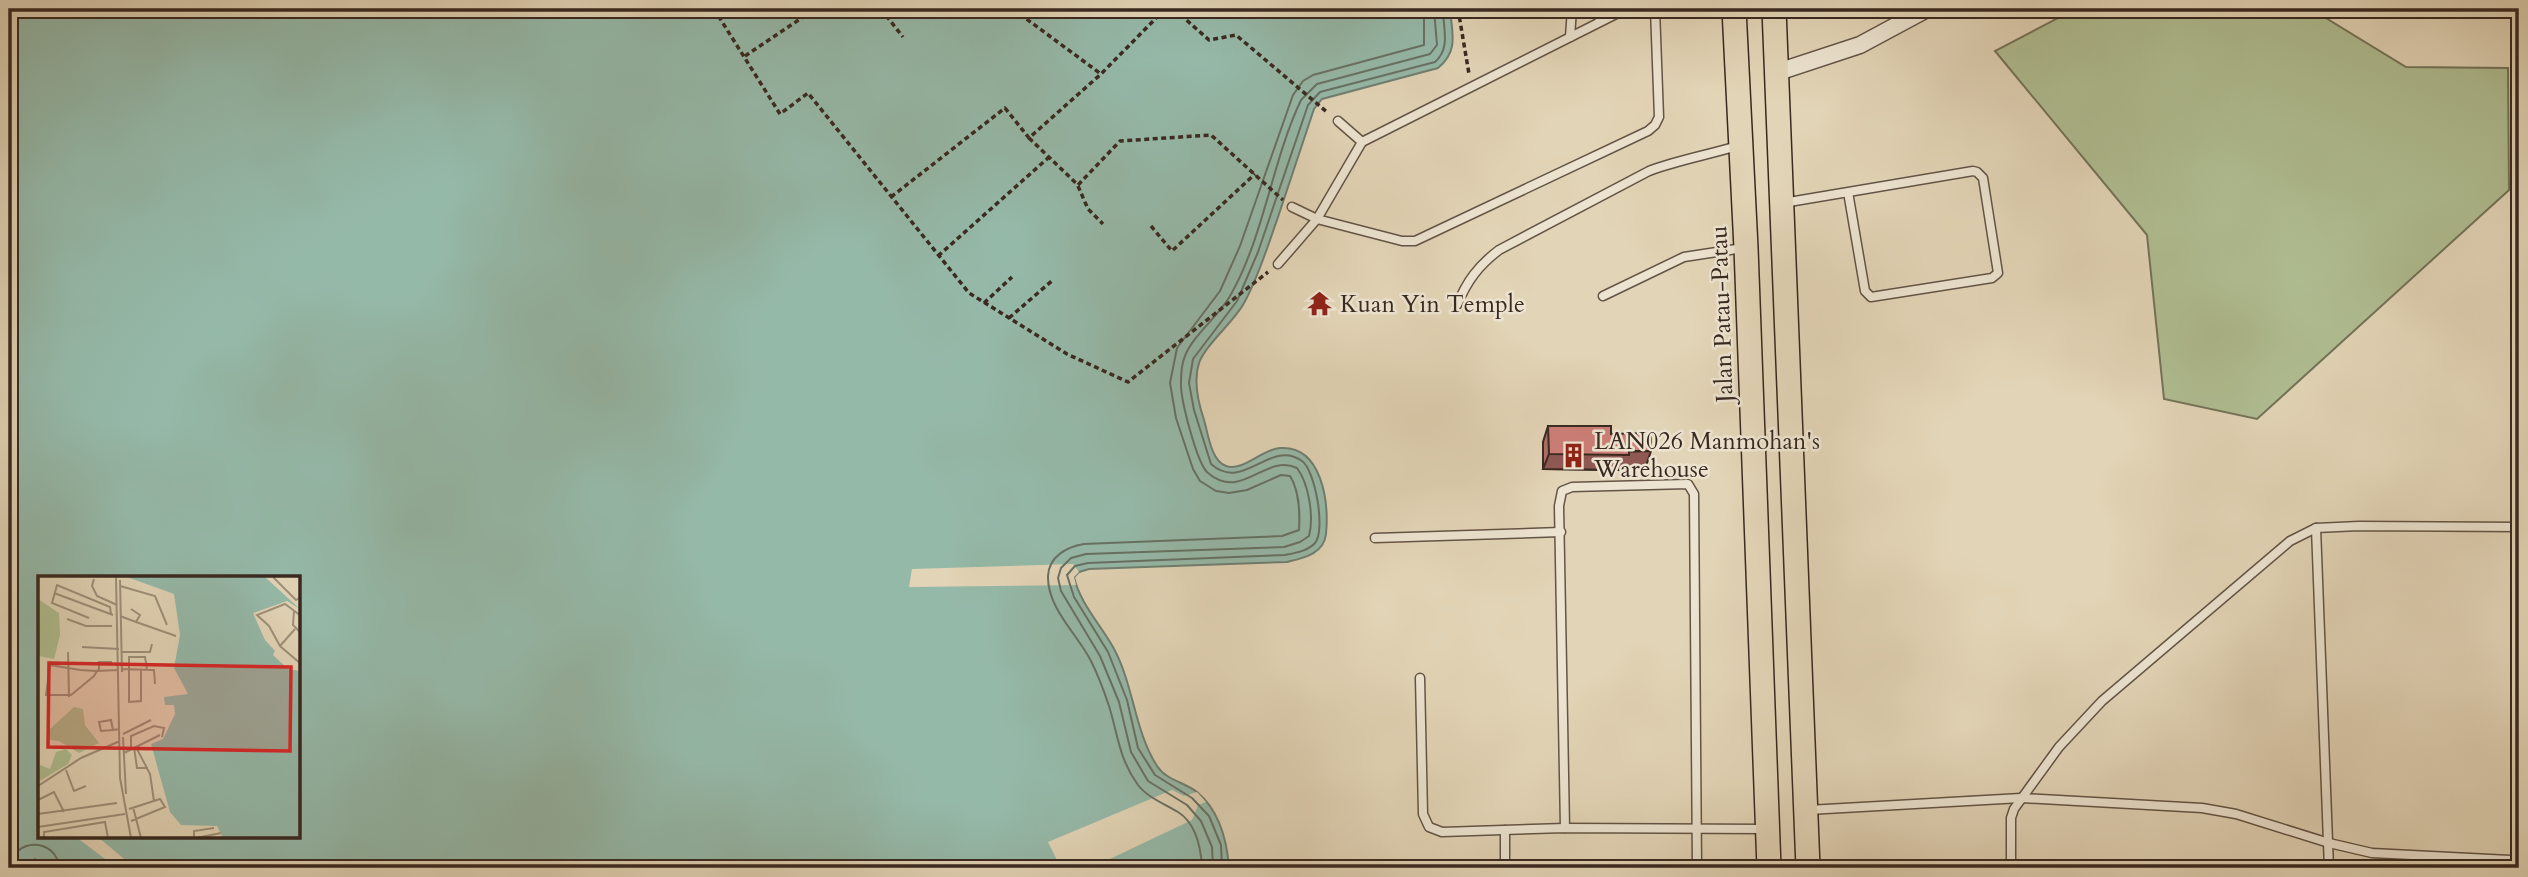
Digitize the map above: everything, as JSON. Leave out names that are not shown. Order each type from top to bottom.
[{"type":"main road","name":"Jalan Patau-Patau","points":[[1734,9],[1746,248],[1769,868]]},
{"type":"main road","points":[[1774,9],[1808,868]]},
{"type":"street","points":[[1775,73],[1860,45],[1927,9]]},
{"type":"lane","points":[[1570,37],[1572,9]]},
{"type":"lane","points":[[1589,9],[1603,20]]},
{"type":"lane","points":[[1278,264],[1317,219],[1362,142],[1624,9]]},
{"type":"lane","points":[[1292,207],[1317,219],[1402,241],[1415,241],[1648,131],[1659,117],[1656,9]]},
{"type":"lane","points":[[1338,121],[1362,142]]},
{"type":"lane","points":[[1457,305],[1467,281],[1481,264],[1499,250],[1649,171],[1740,146]]},
{"type":"lane","points":[[1780,204],[1848,192],[1978,172],[1983,178],[1998,273],[1992,278],[1871,297],[1865,291],[1848,192]]},
{"type":"lane","points":[[1603,296],[1684,257],[1746,248]]},
{"type":"lane","points":[[1565,828],[1559,506],[1562,491],[1572,487],[1688,484],[1694,494],[1698,868]]},
{"type":"lane","points":[[2011,868],[2011,818],[2021,798],[2059,747],[2102,701],[2290,541],[2316,528],[2519,527]]},
{"type":"lane","points":[[2316,528],[2329,868]]},
{"type":"lane","points":[[1375,538],[1560,533]]},
{"type":"lane","points":[[1420,678],[1423,814],[1429,827],[1442,832],[1565,828],[1768,829]]},
{"type":"lane","points":[[1805,811],[2021,798],[2202,808],[2236,814],[2329,843],[2372,853],[2401,857],[2519,858]]},
{"type":"lane","points":[[1505,830],[1505,868]]},
{"type":"path","points":[[714,9],[780,114],[808,93],[968,293],[1066,354],[1128,382],[1278,264]]},
{"type":"path","points":[[745,56],[815,9]]},
{"type":"path","points":[[881,9],[903,37]]},
{"type":"path","points":[[1013,9],[1101,74]]},
{"type":"path","points":[[1029,138],[1101,74],[1165,9]]},
{"type":"path","points":[[1174,9],[1209,40],[1236,35],[1338,121]]},
{"type":"path","points":[[1458,9],[1472,86]]},
{"type":"path","points":[[891,197],[1005,108],[1029,138],[1078,185],[1088,209],[1103,224]]},
{"type":"path","points":[[1078,185],[1120,141],[1211,135],[1292,207]]},
{"type":"path","points":[[937,256],[1049,157]]},
{"type":"path","points":[[1151,226],[1172,251],[1255,174]]},
{"type":"path","points":[[985,303],[1012,276]]},
{"type":"path","points":[[1009,318],[1054,279]]},
{"type":"shaded area","points":[[2075,9],[2311,9],[2406,67],[2508,68],[2509,190],[2257,419],[2164,399],[2147,235],[1995,51]]},
{"type":"water","points":[[9,9],[1450,9],[1452,48],[1445,62],[1438,68],[1322,99],[1314,109],[1254,283],[1244,303],[1202,356],[1197,370],[1196,384],[1200,406],[1211,446],[1221,463],[1232,467],[1239,466],[1280,448],[1294,450],[1314,465],[1324,492],[1326,507],[1326,534],[1321,546],[1312,554],[1287,562],[1089,569],[1074,577],[1086,605],[1120,662],[1149,752],[1161,771],[1197,792],[1211,808],[1224,837],[1229,868],[46,868],[35,859],[23,868],[9,868]]},
{"type":"pier","points":[[1073,564],[1079,572],[1074,577],[1076,585],[909,587],[912,569]]},
{"type":"pier","points":[[1172,790],[1184,796],[1197,792],[1206,802],[1198,805],[1192,820],[1091,868],[1061,868],[1048,842]]},
{"type":"pier","points":[[77,838],[99,838],[135,868],[117,868]]},
{"type":"building","points":[[1548,426],[1611,426],[1611,434],[1651,433],[1651,451],[1629,451],[1629,455],[1549,454]]},
{"type":"place","name":"Kuan Yin Temple","points":[[1320,304]]},
{"type":"place","name":"LAN026 Manmohan's Warehouse","points":[[1574,455]]}]
